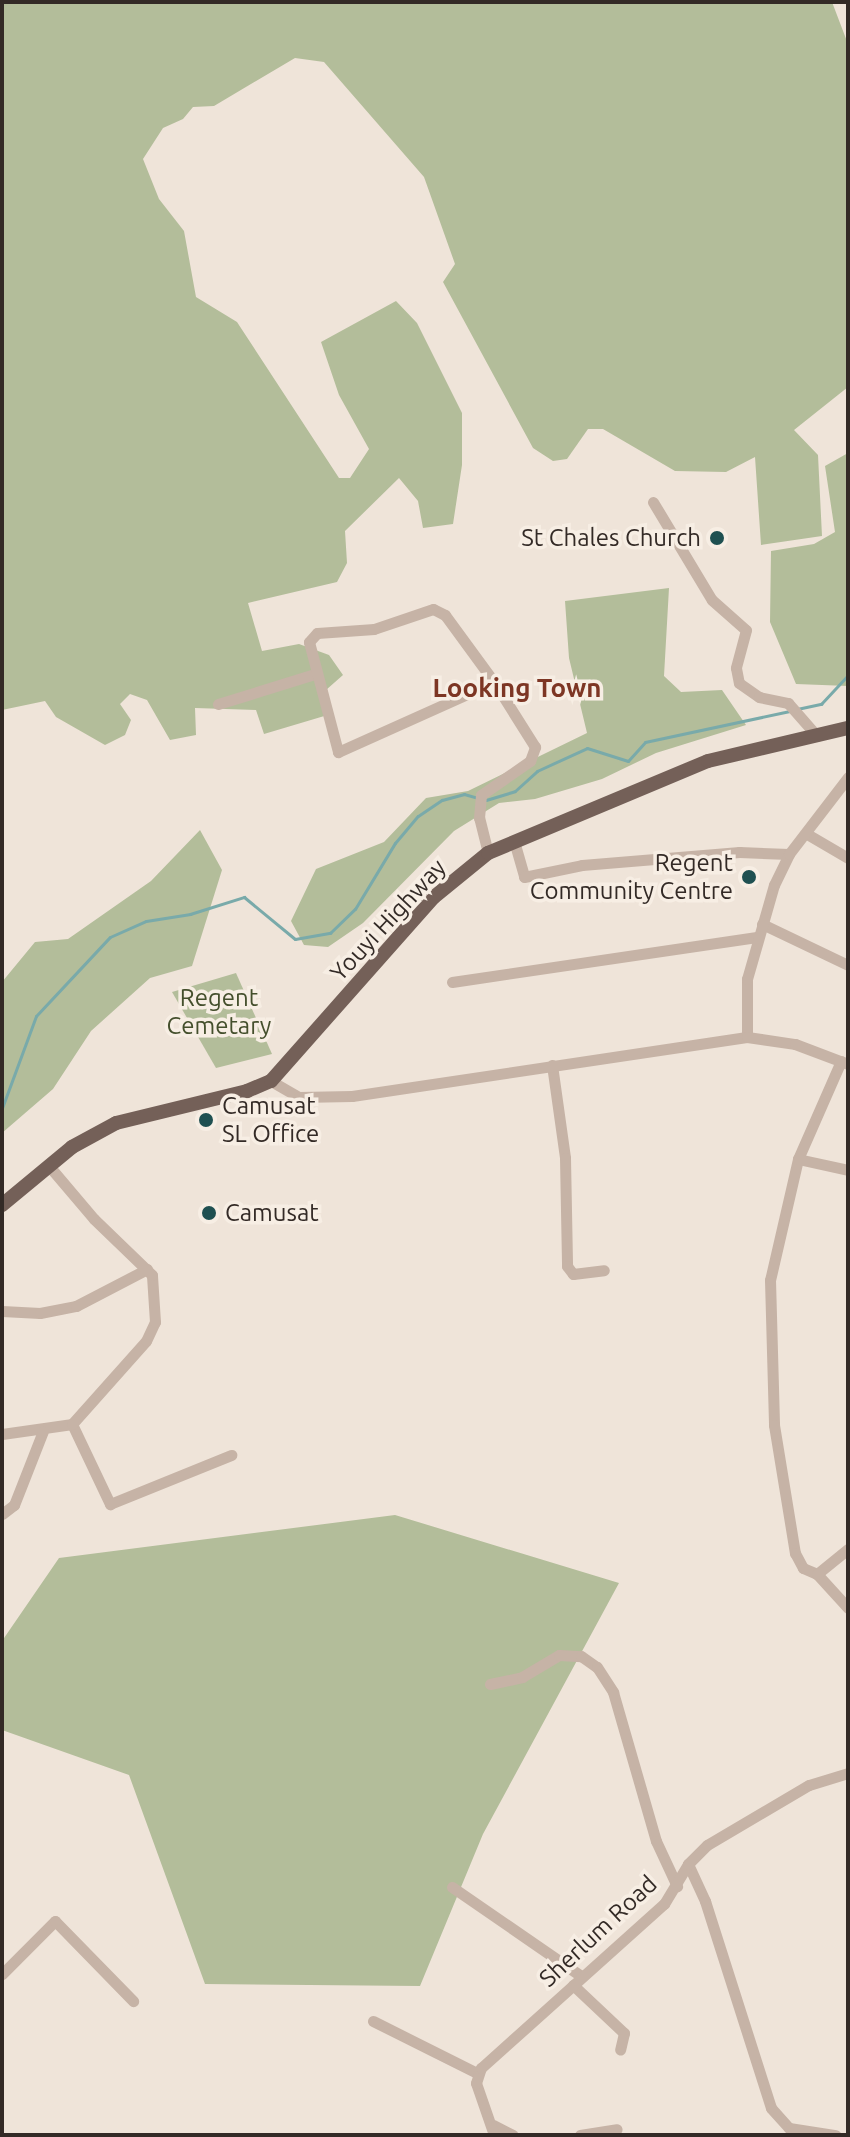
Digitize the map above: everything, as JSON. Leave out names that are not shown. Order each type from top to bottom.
[{"type":"main road","name":"Youyi Highway","points":[[2,1205],[49,1166],[116,1123],[247,1091],[271,1081],[434,897],[488,853],[708,761],[848,728]]},
{"type":"street","points":[[653,502],[712,600],[748,636],[736,668],[739,683],[759,697],[788,703],[817,736]]},
{"type":"street","points":[[488,853],[479,818],[481,795],[536,751],[494,682],[438,609],[374,629],[313,635],[309,646],[338,752],[494,682]]},
{"type":"street","points":[[218,704],[315,674]]},
{"type":"street","points":[[747,1037],[747,979],[757,937],[789,854],[848,777]]},
{"type":"street","points":[[807,834],[848,858]]},
{"type":"street","points":[[514,841],[524,877],[582,865],[739,852],[789,854]]},
{"type":"street","points":[[762,924],[848,965]]},
{"type":"street","points":[[452,982],[757,937]]},
{"type":"street","points":[[271,1081],[299,1097],[324,1098],[747,1037],[795,1044],[845,1063],[798,1159],[771,1271],[772,1378],[795,1553],[803,1568],[817,1574],[848,1608]]},
{"type":"street","points":[[552,1065],[565,1158],[567,1266],[573,1274],[604,1270]]},
{"type":"street","points":[[798,1159],[848,1170]]},
{"type":"street","points":[[2,1434],[43,1431],[72,1424],[152,1332],[154,1282],[147,1269],[94,1219],[49,1166]]},
{"type":"street","points":[[2,1311],[40,1313],[76,1306],[147,1269]]},
{"type":"street","points":[[72,1424],[110,1504],[231,1455]]},
{"type":"street","points":[[2,1514],[14,1505],[43,1431]]},
{"type":"street","points":[[817,1574],[848,1549]]},
{"type":"street","points":[[490,1684],[522,1677],[559,1655],[581,1656],[597,1667],[613,1692],[656,1841],[677,1886]]},
{"type":"street","name":"Sherlum Road","points":[[477,2073],[664,1904],[688,1864],[707,1845],[809,1785],[848,1773]]},
{"type":"street","points":[[688,1864],[705,1901],[749,2053],[771,2108],[789,2128],[835,2135]]},
{"type":"street","points":[[452,1887],[577,1980],[624,2033],[620,2050]]},
{"type":"street","points":[[2,1974],[55,1921],[133,2001]]},
{"type":"street","points":[[373,2021],[477,2073],[478,2093],[493,2130],[513,2135]]},
{"type":"street","points":[[580,2135],[617,2129]]},
{"type":"green space","points":[[2,2],[832,2],[848,44],[848,387],[794,430],[818,455],[822,536],[761,545],[755,457],[726,472],[675,471],[603,429],[588,429],[567,459],[553,461],[533,448],[443,282],[455,264],[424,177],[324,62],[295,58],[214,106],[193,107],[183,119],[163,128],[143,159],[159,199],[184,231],[196,297],[237,322],[339,478],[350,478],[369,449],[339,395],[321,342],[396,301],[417,323],[462,413],[462,465],[453,524],[423,528],[418,501],[399,478],[345,531],[347,563],[337,582],[248,603],[262,651],[299,644],[329,655],[343,675],[326,690],[331,714],[264,734],[256,710],[195,708],[196,735],[170,740],[147,700],[130,694],[120,704],[131,720],[125,735],[105,745],[56,717],[45,701],[2,710]]},
{"type":"green space","points":[[848,453],[848,686],[796,684],[770,622],[771,551],[814,544],[835,532],[825,466]]},
{"type":"green space","points":[[669,588],[664,676],[681,692],[722,690],[746,725],[656,753],[602,779],[535,799],[499,803],[454,831],[363,923],[328,947],[304,945],[291,921],[316,869],[384,842],[426,798],[468,791],[587,733],[569,658],[565,601]]},
{"type":"green space","points":[[200,830],[222,870],[192,966],[150,978],[91,1031],[53,1089],[2,1133],[2,982],[35,942],[68,939],[151,881]]},
{"type":"green space","name":"Regent Cemetary","points":[[236,973],[272,1054],[216,1068],[172,992]]},
{"type":"green space","points":[[395,1515],[619,1583],[483,1834],[420,1986],[205,1984],[129,1775],[2,1730],[2,1641],[59,1558]]},
{"type":"waterway","points":[[797,709],[821,704],[848,675]]},
{"type":"waterway","points":[[486,800],[515,791],[537,771],[587,748],[628,761],[645,742],[790,711]]},
{"type":"waterway","points":[[2,1108],[36,1016],[110,937],[146,921],[190,914],[244,897],[295,939],[330,933],[355,909],[395,843],[418,816],[442,800],[464,794],[478,798]]},
{"type":"place","name":"St Chales Church","points":[[717,538]]},
{"type":"place","name":"Regent Community Centre","points":[[749,877]]},
{"type":"place","name":"Camusat SL Office","points":[[206,1120]]},
{"type":"place","name":"Camusat","points":[[209,1213]]},
{"type":"district","name":"Looking Town","points":[[517,688]]}]
